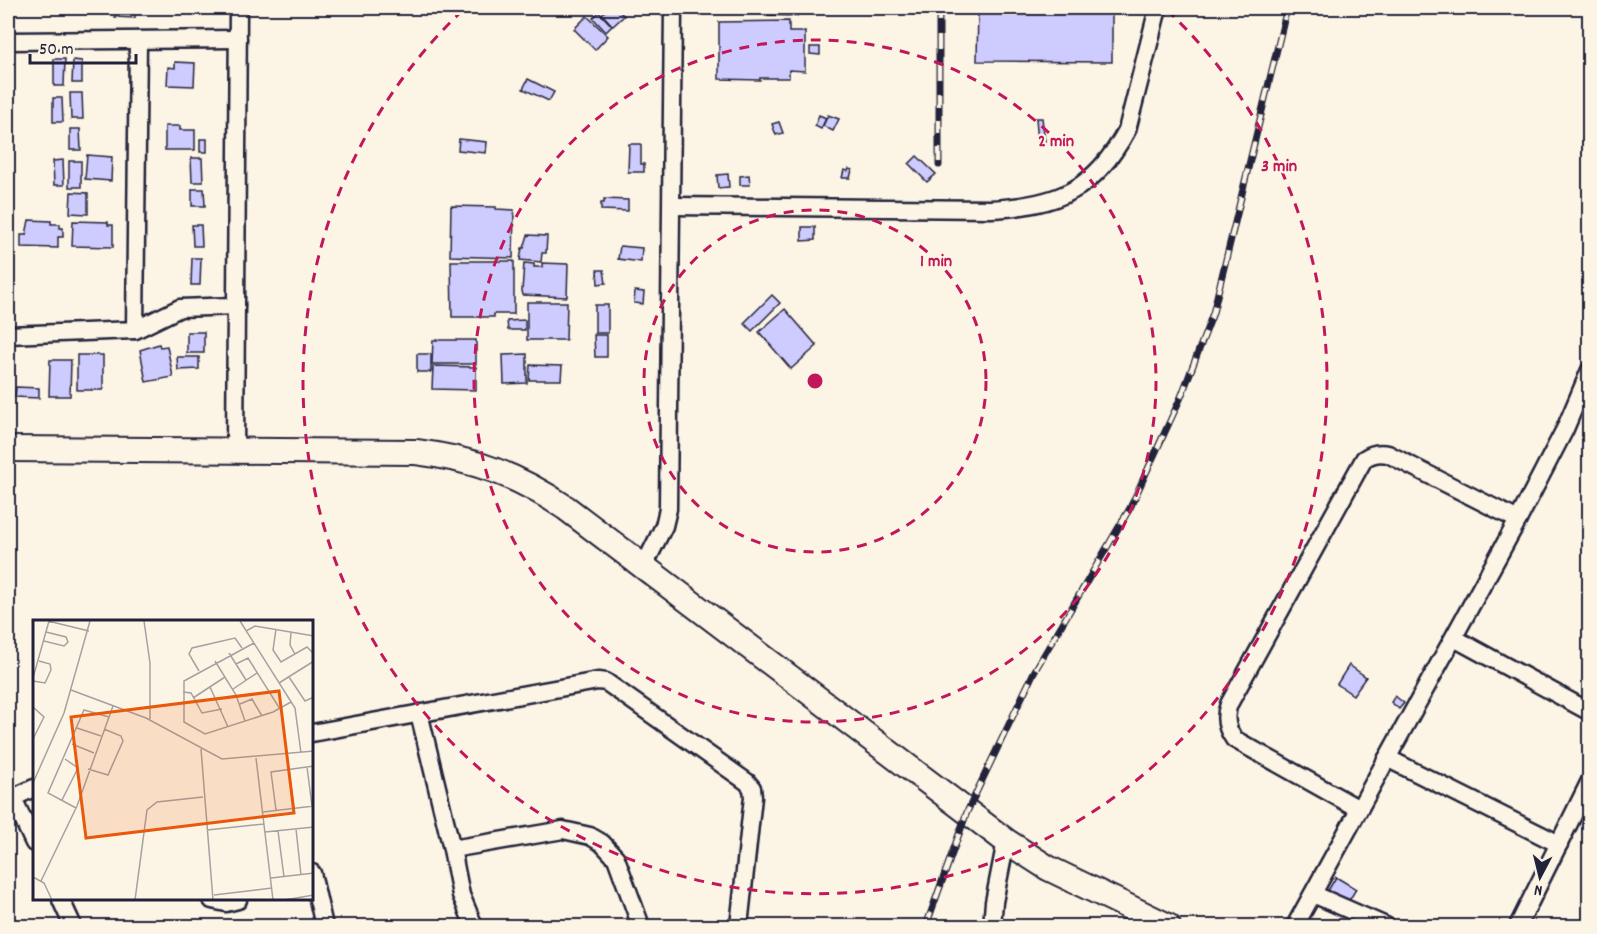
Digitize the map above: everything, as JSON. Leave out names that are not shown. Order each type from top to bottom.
[{"type":"street","points":[[235,451],[238,8]]},
{"type":"street","points":[[644,566],[664,526],[668,509],[673,8]]},
{"type":"street","points":[[672,206],[991,209],[1024,207],[1051,201],[1077,189],[1095,174],[1117,148],[1127,130],[1158,8]]},
{"type":"street","points":[[8,41],[238,39]]},
{"type":"street","points":[[135,330],[138,40]]},
{"type":"street","points":[[8,334],[135,330],[180,308],[236,306]]},
{"type":"street","points":[[1295,927],[1518,520],[1565,429],[1590,370]]},
{"type":"street","points":[[8,449],[416,452],[448,456],[497,470],[535,488],[644,566],[1005,841],[1048,868],[1168,927]]},
{"type":"street","points":[[1359,809],[1234,739],[1227,725],[1229,704],[1364,459],[1369,455],[1388,454],[1518,520]]},
{"type":"street","points":[[1454,638],[1590,712]]},
{"type":"street","points":[[314,733],[598,681],[609,683],[752,788],[753,797],[739,927]]},
{"type":"street","points":[[420,713],[461,895],[474,927]]},
{"type":"street","points":[[1387,758],[1559,844]]},
{"type":"street","points":[[1518,927],[1590,781]]},
{"type":"street","points":[[33,789],[10,799],[33,841]]},
{"type":"street","points":[[452,849],[563,830],[590,836],[602,843],[616,858],[641,927]]},
{"type":"street","points":[[992,927],[1005,841]]},
{"type":"street","points":[[314,882],[324,927]]},
{"type":"street","points":[[1313,894],[1386,927]]},
{"type":"street","points":[[61,901],[74,927]]},
{"type":"street","points":[[215,901],[222,903],[233,901]]},
{"type":"building","points":[[116,8],[135,8],[135,18],[115,17]]},
{"type":"building","points":[[608,8],[616,8],[624,16],[613,26],[602,14]]},
{"type":"building","points":[[766,8],[798,8],[797,16],[766,15]]},
{"type":"building","points":[[978,8],[1112,8],[1112,62],[977,61]]},
{"type":"building","points":[[599,12],[612,26],[606,32],[593,18]]},
{"type":"building","points":[[587,16],[608,36],[595,50],[574,29]]},
{"type":"building","points":[[789,21],[789,32],[805,32],[805,71],[789,70],[789,78],[719,79],[719,22]]},
{"type":"building","points":[[810,47],[820,47],[820,55],[810,54]]},
{"type":"building","points":[[54,59],[65,59],[64,86],[54,86]]},
{"type":"building","points":[[73,60],[82,61],[82,83],[72,83]]},
{"type":"building","points":[[175,62],[195,63],[194,86],[167,85],[168,67],[175,68]]},
{"type":"building","points":[[528,79],[554,92],[549,101],[523,89]]},
{"type":"building","points":[[70,93],[82,93],[83,119],[71,119]]},
{"type":"building","points":[[53,98],[62,98],[63,122],[53,122]]},
{"type":"building","points":[[819,115],[826,118],[821,129],[815,126]]},
{"type":"building","points":[[828,115],[839,119],[833,131],[823,126]]},
{"type":"building","points":[[1036,118],[1042,118],[1045,141],[1038,142]]},
{"type":"building","points":[[779,122],[783,133],[776,135],[772,124]]},
{"type":"building","points":[[165,126],[180,126],[180,130],[195,130],[195,150],[165,150]]},
{"type":"building","points":[[70,129],[80,129],[81,150],[70,150]]},
{"type":"building","points":[[200,139],[207,139],[207,152],[200,152]]},
{"type":"building","points":[[459,139],[487,142],[486,153],[458,150]]},
{"type":"building","points":[[629,144],[641,144],[641,164],[644,164],[644,172],[628,172]]},
{"type":"building","points":[[87,155],[112,157],[111,181],[85,179]]},
{"type":"building","points":[[917,156],[936,174],[927,182],[909,164]]},
{"type":"building","points":[[191,158],[202,158],[203,182],[192,182]]},
{"type":"building","points":[[63,160],[64,185],[54,185],[53,161]]},
{"type":"building","points":[[69,161],[81,161],[81,187],[69,187]]},
{"type":"building","points":[[844,170],[852,170],[850,178],[842,178]]},
{"type":"building","points":[[728,174],[729,187],[718,188],[717,175]]},
{"type":"building","points":[[749,175],[750,185],[740,185],[740,176]]},
{"type":"building","points":[[192,189],[204,189],[205,206],[192,206]]},
{"type":"building","points":[[71,192],[88,193],[88,214],[70,213]]},
{"type":"building","points":[[604,199],[628,200],[628,211],[601,210],[601,203],[604,203]]},
{"type":"building","points":[[451,206],[496,207],[496,209],[514,210],[513,258],[450,256]]},
{"type":"building","points":[[29,220],[51,221],[51,224],[60,224],[60,228],[63,228],[63,237],[58,237],[58,248],[21,247],[21,235],[26,235]]},
{"type":"building","points":[[73,221],[108,222],[108,225],[113,225],[113,247],[72,246]]},
{"type":"building","points":[[192,225],[201,225],[202,246],[193,246]]},
{"type":"building","points":[[802,227],[815,227],[815,240],[802,241]]},
{"type":"building","points":[[528,235],[547,236],[546,253],[542,253],[541,262],[520,260]]},
{"type":"building","points":[[620,246],[642,248],[641,262],[618,259]]},
{"type":"building","points":[[192,258],[201,258],[200,285],[191,285]]},
{"type":"building","points":[[451,261],[514,261],[514,314],[494,314],[494,317],[452,317]]},
{"type":"building","points":[[524,263],[534,264],[534,267],[542,267],[542,263],[568,264],[567,297],[523,295]]},
{"type":"building","points":[[597,270],[604,270],[606,283],[598,284]]},
{"type":"building","points":[[635,291],[644,292],[643,304],[634,303]]},
{"type":"building","points":[[772,295],[780,303],[752,331],[744,323]]},
{"type":"building","points":[[527,302],[567,302],[566,340],[527,340]]},
{"type":"building","points":[[595,305],[608,305],[608,333],[595,333]]},
{"type":"building","points":[[785,309],[817,346],[791,369],[759,332]]},
{"type":"building","points":[[525,320],[525,330],[508,330],[507,321]]},
{"type":"building","points":[[187,332],[204,332],[204,353],[187,353]]},
{"type":"building","points":[[594,335],[607,335],[607,357],[595,357]]},
{"type":"building","points":[[433,340],[476,340],[476,364],[432,364]]},
{"type":"building","points":[[159,344],[160,347],[167,346],[173,377],[146,382],[140,350]]},
{"type":"building","points":[[417,354],[431,354],[431,372],[417,372]]},
{"type":"building","points":[[527,354],[527,383],[504,384],[503,355]]},
{"type":"building","points":[[77,355],[103,355],[103,390],[77,390]]},
{"type":"building","points":[[177,357],[199,357],[199,369],[178,370]]},
{"type":"building","points":[[50,360],[71,360],[70,396],[49,396]]},
{"type":"building","points":[[530,365],[562,366],[561,380],[529,380]]},
{"type":"building","points":[[433,366],[476,367],[476,390],[432,389]]},
{"type":"building","points":[[16,387],[39,388],[39,398],[15,397]]},
{"type":"building","points":[[1349,665],[1366,677],[1353,695],[1337,684]]},
{"type":"building","points":[[1395,696],[1404,703],[1399,709],[1391,702]]},
{"type":"building","points":[[1336,877],[1356,889],[1346,906],[1326,894]]},
{"type":"railway","points":[[939,8],[939,165]]},
{"type":"railway","points":[[926,926],[967,812],[1034,672],[1130,508],[1181,397],[1213,313],[1287,8]]}]
